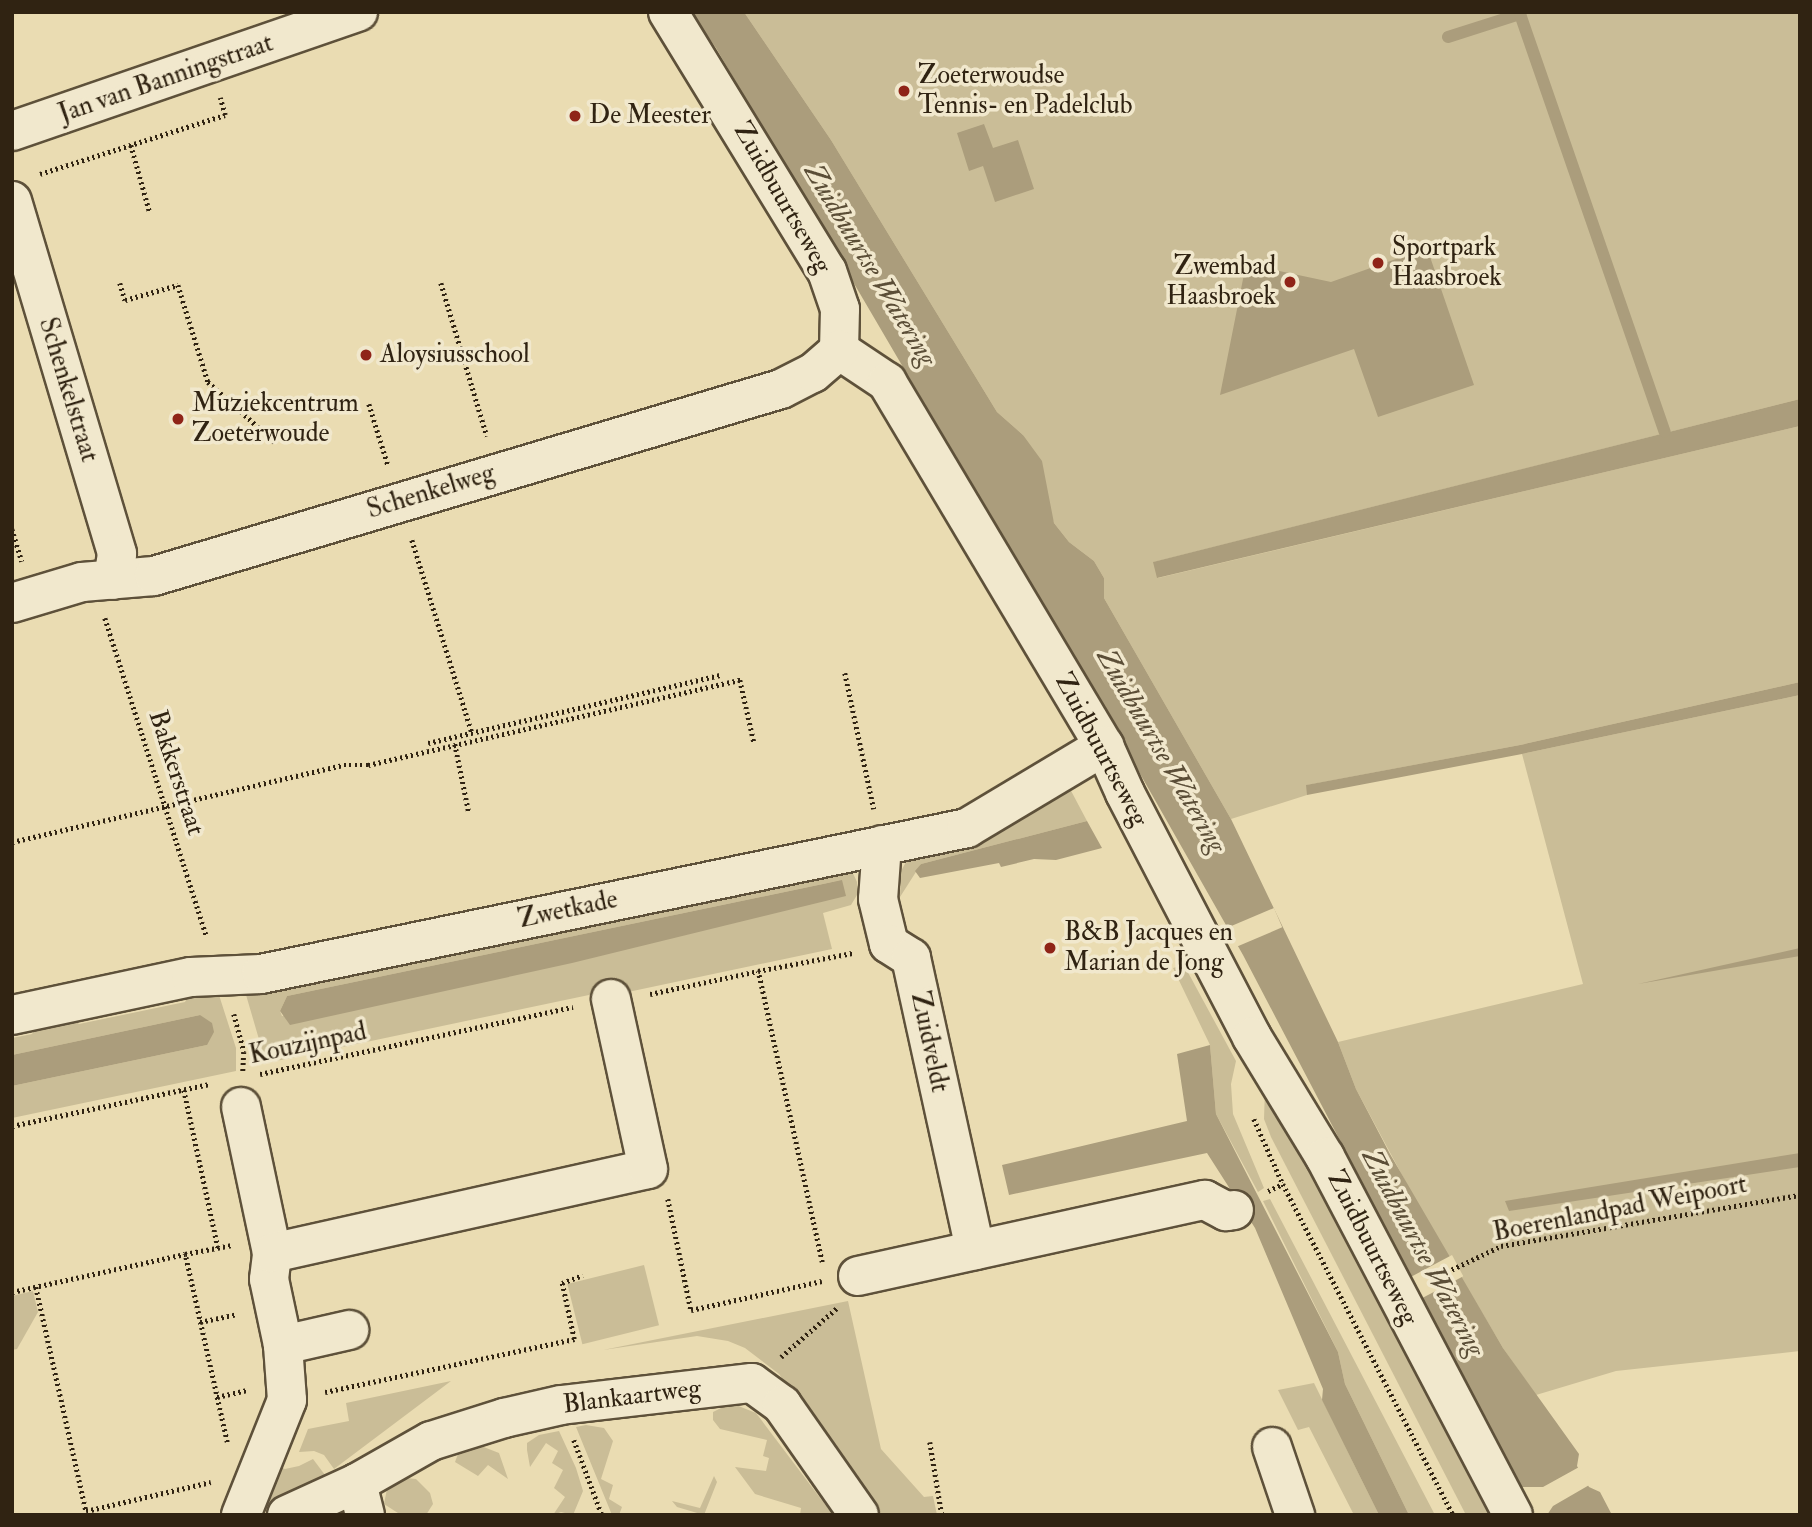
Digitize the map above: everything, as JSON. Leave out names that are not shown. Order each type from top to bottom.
[{"type":"street","name":"Jan van Banningstraat","points":[[12,131],[358,12]]},
{"type":"street","name":"Zuidbuurtseweg","points":[[668,12],[827,271],[840,309],[839,350],[887,382],[1104,746],[1125,793],[1252,1037],[1325,1157],[1513,1515]]},
{"type":"street","name":"Schenkelstraat","points":[[24,188],[117,554],[113,580]]},
{"type":"street","name":"Schenkelweg","points":[[12,603],[82,582],[155,576],[781,389],[814,373],[839,350]]},
{"type":"street","name":"Zwetkade","points":[[12,1015],[191,977],[261,974],[967,828],[1104,746]]},
{"type":"street","points":[[882,845],[878,899],[889,944]]},
{"type":"street","name":"Zuidveldt","points":[[889,944],[911,958],[975,1250]]},
{"type":"street","points":[[270,1245],[648,1170],[611,999]]},
{"type":"street","points":[[233,1089],[270,1245],[269,1279],[284,1345],[286,1400],[241,1515]]},
{"type":"street","points":[[842,1278],[1205,1200],[1226,1211],[1249,1202]]},
{"type":"street","points":[[284,1345],[349,1330]]},
{"type":"street","points":[[752,1383],[782,1405],[859,1515]]},
{"type":"street","name":"Blankaartweg","points":[[287,1515],[361,1499],[431,1441],[504,1418],[561,1405],[752,1383]]},
{"type":"street","points":[[1272,1447],[1295,1515]]},
{"type":"path","points":[[24,188],[131,145],[225,115],[209,64]]},
{"type":"path","points":[[131,145],[150,213]]},
{"type":"path","points":[[120,283],[125,300],[178,285],[208,382],[277,444]]},
{"type":"path","points":[[441,283],[487,436]]},
{"type":"path","points":[[369,404],[388,465]]},
{"type":"path","points":[[400,502],[472,733]]},
{"type":"path","name":"Bakkerstraat","points":[[113,580],[104,616],[223,977]]},
{"type":"path","points":[[845,673],[882,845]]},
{"type":"path","points":[[428,743],[721,675]]},
{"type":"path","points":[[12,842],[344,765],[368,765],[740,680],[754,742]]},
{"type":"path","points":[[455,744],[469,813]]},
{"type":"path","name":"Kouzijnpad","points":[[12,1126],[184,1090],[233,1089],[611,999],[889,944]]},
{"type":"path","points":[[752,1383],[850,1297],[842,1278],[758,971]]},
{"type":"path","points":[[223,977],[244,1052],[233,1089]]},
{"type":"path","points":[[184,1090],[218,1248]]},
{"type":"path","name":"Zuidbuurtseweg","points":[[1258,1135],[1454,1515]]},
{"type":"path","points":[[648,1170],[666,1187],[691,1310],[842,1278]]},
{"type":"path","points":[[1249,1202],[1283,1184]]},
{"type":"path","name":"Boerenlandpad Weipoort","points":[[1424,1283],[1501,1246],[1800,1195]]},
{"type":"path","points":[[12,1292],[185,1254],[218,1248],[270,1245]]},
{"type":"path","points":[[185,1254],[230,1451]]},
{"type":"path","points":[[286,1400],[574,1339],[562,1283],[583,1275]]},
{"type":"path","points":[[36,1287],[86,1513],[223,1479]]},
{"type":"path","points":[[1354,1320],[1364,1314]]},
{"type":"path","points":[[561,1405],[603,1515]]},
{"type":"path","points":[[930,1443],[942,1515]]},
{"type":"shaded area","name":"Sportpark Haasbroek","points":[[744,12],[1800,12],[1800,399],[1154,562],[1158,578],[1800,426],[1800,682],[1520,745],[1307,785],[1307,795],[1231,819],[1104,598],[1104,578],[1094,561],[1069,542],[1054,523],[1023,435],[997,412],[831,140]]},
{"type":"shaded area","points":[[1800,695],[1800,1351],[1616,1371],[1536,1395],[1503,1348],[1417,1203],[1356,1089],[1338,1042],[1583,984],[1522,754]]},
{"type":"shaded area","points":[[1069,787],[1087,821],[921,864],[900,897],[901,871],[911,853]]},
{"type":"shaded area","points":[[851,869],[857,882],[857,895],[851,905],[823,913],[832,949],[628,992],[627,987],[262,1064],[263,1053],[244,988]],"holes":[[[842,880],[282,1016],[280,1011],[287,996]]]},
{"type":"shaded area","points":[[1184,965],[1236,1061],[1231,1084],[1233,1114],[1264,1188],[1258,1192],[1216,1114],[1210,1045],[1173,968]]},
{"type":"shaded area","points":[[192,987],[219,995],[236,1048],[236,1071],[12,1118],[12,1086],[207,1045],[200,1015],[12,1055],[12,1038],[32,1034],[41,1019],[66,1014],[79,1024],[185,1002]]},
{"type":"shaded area","points":[[1265,1089],[1491,1515],[1466,1515],[1271,1137],[1264,1119]]},
{"type":"shaded area","points":[[1270,1199],[1435,1515],[1409,1515],[1345,1384],[1338,1352],[1263,1201]]},
{"type":"shaded area","points":[[644,1265],[659,1325],[582,1344],[567,1284]]},
{"type":"shaded area","points":[[33,1291],[38,1312],[17,1349],[12,1350],[12,1296]]},
{"type":"shaded area","points":[[848,1301],[881,1449],[924,1497],[933,1496],[937,1515],[882,1515],[779,1374],[745,1348],[728,1341],[697,1336],[603,1350]]},
{"type":"shaded area","points":[[451,1381],[334,1469],[324,1455],[314,1451],[299,1452],[308,1429],[349,1421],[346,1403]]},
{"type":"shaded area","points":[[1314,1383],[1379,1515],[1354,1515],[1309,1427],[1298,1430],[1278,1390]]},
{"type":"shaded area","points":[[731,1403],[756,1413],[833,1515],[800,1515],[801,1508],[755,1494],[735,1467],[766,1471],[769,1458],[763,1456],[767,1440],[720,1429],[713,1420],[713,1412]]},
{"type":"shaded area","points":[[586,1425],[604,1428],[613,1441],[601,1479],[613,1485],[609,1499],[622,1507],[619,1515],[612,1515],[576,1427]]},
{"type":"shaded area","points":[[559,1431],[583,1491],[573,1515],[561,1512],[553,1515],[565,1497],[554,1488],[563,1470],[552,1463],[558,1451],[546,1443],[530,1467],[527,1450],[527,1443],[539,1435]]},
{"type":"shaded area","points":[[481,1446],[499,1453],[508,1479],[488,1465],[478,1476],[455,1462],[458,1454]]},
{"type":"shaded area","points":[[313,1459],[325,1475],[279,1503],[271,1504],[268,1499],[278,1466],[285,1469]]},
{"type":"shaded area","points":[[714,1476],[717,1482],[704,1515],[677,1507],[672,1501],[700,1508]]},
{"type":"shaded area","points":[[406,1478],[416,1479],[430,1493],[433,1504],[426,1515],[401,1515],[384,1504],[387,1489],[393,1482]]},
{"type":"water","name":"Zuidbuurtse Watering","points":[[691,12],[744,12],[831,140],[997,412],[1023,435],[1042,461],[1054,523],[1069,542],[1094,561],[1104,578],[1104,598],[1231,819],[1338,1042],[1356,1089],[1390,1154],[1503,1348],[1579,1454],[1577,1466],[1589,1487],[1600,1492],[1612,1515],[1536,1515],[1243,955],[1101,705],[716,48]]},
{"type":"water","points":[[984,124],[993,148],[1018,140],[1034,189],[995,202],[983,166],[969,171],[957,133]]},
{"type":"water","points":[[1427,248],[1474,385],[1378,417],[1354,349],[1220,395],[1246,264],[1331,282]]},
{"type":"water","points":[[1800,399],[1800,426],[1157,578],[1153,562]]},
{"type":"water","points":[[1800,682],[1800,695],[1522,754],[1307,795],[1306,785],[1520,745]]},
{"type":"water","points":[[1087,821],[1102,848],[1056,860],[1034,859],[1001,867],[999,863],[920,878],[915,871],[921,864]]},
{"type":"water","points":[[842,880],[846,896],[572,963],[290,1025],[280,1011],[287,996]]},
{"type":"water","points":[[1800,948],[1800,956],[1638,984]]},
{"type":"water","points":[[200,1015],[212,1023],[214,1032],[207,1045],[12,1086],[12,1055]]},
{"type":"water","points":[[1210,1045],[1216,1114],[1338,1352],[1345,1384],[1409,1515],[1379,1515],[1322,1400],[1323,1389],[1255,1228],[1207,1153],[1009,1195],[1002,1165],[1187,1121],[1177,1054]]},
{"type":"water","points":[[1800,1153],[1800,1167],[1509,1211],[1505,1201]]},
{"type":"pier","points":[[1274,908],[1282,927],[1232,948],[1224,929]]},
{"type":"pier","points":[[1452,1255],[1463,1276],[1419,1300],[1408,1278]]},
{"type":"pier","points":[[1581,1466],[1591,1484],[1553,1506],[1547,1515],[1536,1515],[1521,1487],[1543,1487]]},
{"type":"waterway","points":[[1448,37],[1520,14],[1665,432]]},
{"type":"place","name":"Zoeterwoudse Tennis- en Padelclub","points":[[904,91]]},
{"type":"place","name":"De Meester","points":[[575,116]]},
{"type":"place","name":"Sportpark Haasbroek","points":[[1378,263]]},
{"type":"place","name":"Zwembad Haasbroek","points":[[1290,282]]},
{"type":"place","name":"Aloysiusschool","points":[[366,355]]},
{"type":"place","name":"Muziekcentrum Zoeterwoude","points":[[178,419]]},
{"type":"place","name":"B&B Jacques en Marian de Jong","points":[[1050,948]]}]
